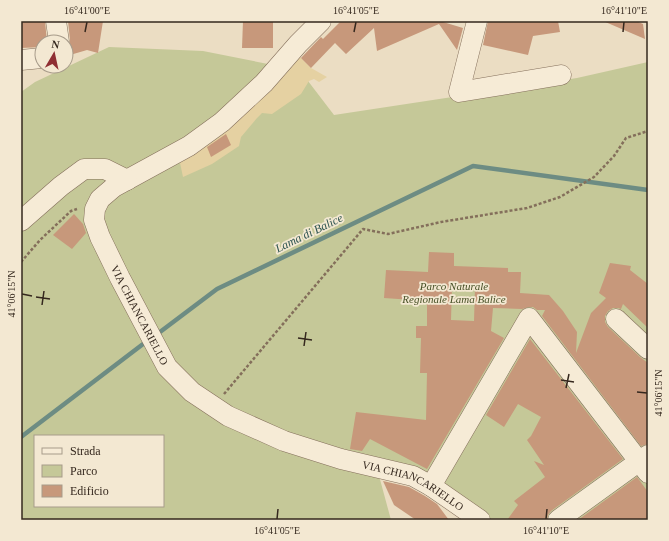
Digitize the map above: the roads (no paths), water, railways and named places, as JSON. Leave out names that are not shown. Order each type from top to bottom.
[{"type":"street","points":[[56,21],[58,34]]},
{"type":"street","points":[[21,221],[61,186],[84,169],[105,169],[127,180],[189,146],[222,122],[264,83],[298,44],[321,21]]},
{"type":"street","points":[[477,21],[459,92],[561,75]]},
{"type":"street","points":[[21,60],[34,59]]},
{"type":"street","name":"VIA CHIANCARIELLO","points":[[127,180],[114,187],[100,199],[95,209],[94,220],[100,237],[120,278],[167,367],[192,392],[228,416],[284,441],[341,459],[413,476],[431,486],[480,520]]},
{"type":"street","points":[[431,486],[528,318],[645,463],[558,520]]},
{"type":"street","points":[[616,319],[648,349]]},
{"type":"waterway","name":"Lama di Balice","points":[[156,335],[217,289],[473,166],[648,190]]},
{"type":"waterway","name":"Lama di Balice","points":[[21,437],[147,341]]},
{"type":"park label","name":"Parco Naturale Regionale Lama Balice","points":[[454,292]]}]
